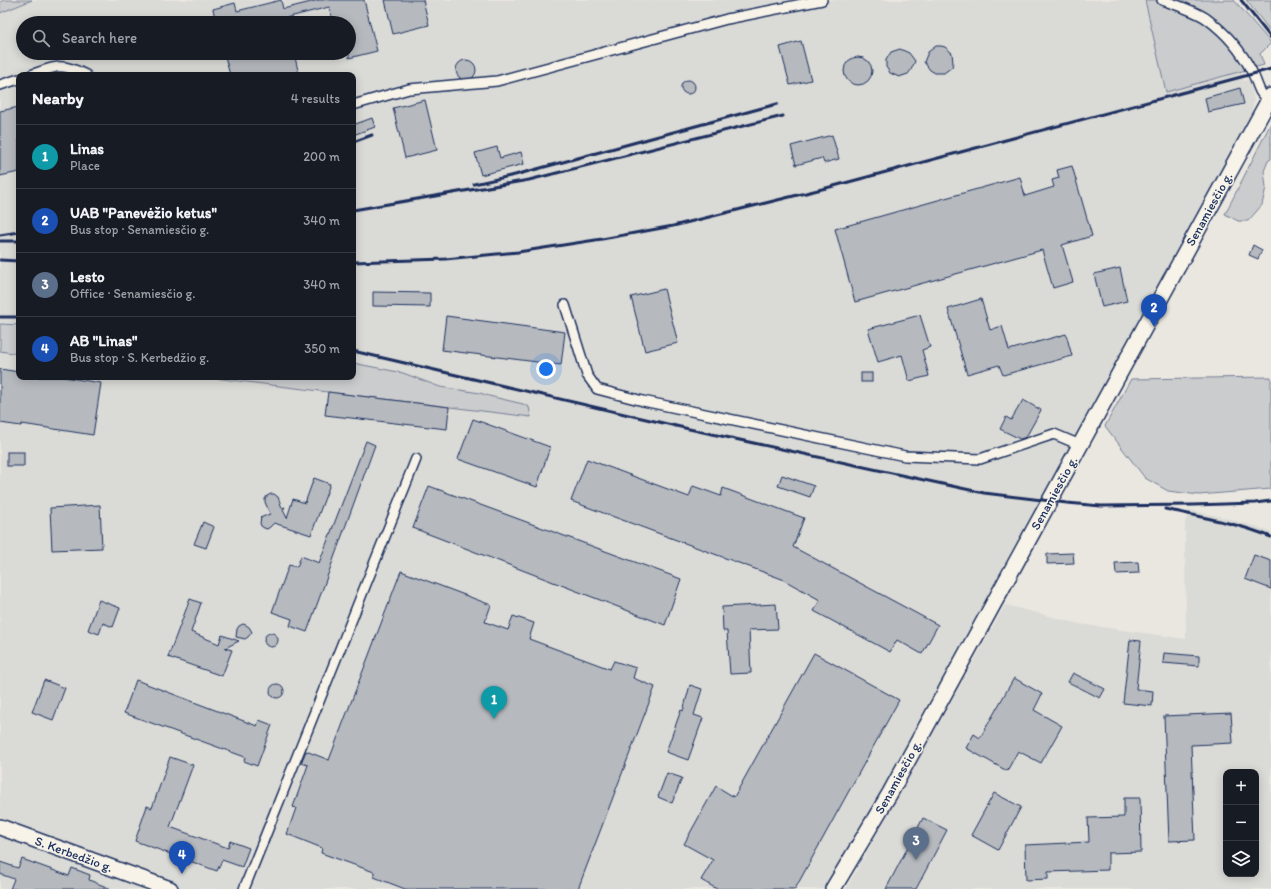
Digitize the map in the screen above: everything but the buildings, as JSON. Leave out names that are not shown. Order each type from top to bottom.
[{"type":"main road","name":"Senamiesčio g.","points":[[833,889],[890,793],[1270,98]]},
{"type":"main road","name":"S. Kerbedžio g.","points":[[0,827],[170,889]]},
{"type":"street","points":[[356,104],[409,89],[497,81],[727,19],[822,0]]},
{"type":"street","points":[[1162,0],[1175,4],[1206,18],[1228,38],[1243,56],[1253,74],[1258,90],[1263,97],[1270,98]]},
{"type":"street","points":[[39,72],[61,66],[73,68],[80,72]]},
{"type":"street","points":[[0,86],[16,80]]},
{"type":"street","points":[[565,306],[587,375],[597,389],[644,401],[905,456],[980,459],[1054,434],[1080,445]]},
{"type":"street","points":[[244,889],[416,459]]},
{"type":"shaded area","points":[[4,0],[32,0],[0,13],[0,2]]},
{"type":"shaded area","points":[[32,0],[1145,0],[1166,91],[1240,71],[1244,81],[1248,79],[1254,101],[1252,113],[1188,236],[885,791],[825,889],[0,889],[0,13]]},
{"type":"shaded area","points":[[1145,0],[1234,0],[1271,43],[1260,54],[1264,65],[1166,92]]},
{"type":"shaded area","points":[[1246,0],[1271,0],[1271,32]]},
{"type":"shaded area","points":[[1271,123],[1271,159],[1268,161],[1264,171],[1266,187],[1262,205],[1248,221],[1238,221],[1225,214]]},
{"type":"shaded area","points":[[0,324],[16,325],[16,354],[0,351]]},
{"type":"shaded area","points":[[356,364],[403,373],[440,387],[480,393],[523,404],[529,407],[531,417],[230,380],[356,380]]},
{"type":"shaded area","points":[[1271,377],[1271,489],[1199,495],[1168,491],[1145,478],[1105,426],[1131,379]]},
{"type":"shaded area","points":[[1189,510],[1222,517],[1271,532],[1271,889],[846,889],[1005,605],[1080,624],[1186,639],[1185,524]]},
{"type":"railway","points":[[1241,0],[1271,38]]},
{"type":"railway","points":[[356,262],[445,259],[518,252],[673,226],[830,187],[1271,69]]},
{"type":"railway","points":[[474,184],[515,175],[777,104]]},
{"type":"railway","points":[[356,209],[529,180],[783,116]]},
{"type":"railway","points":[[356,141],[372,135]]},
{"type":"railway","points":[[0,235],[16,232]]},
{"type":"railway","points":[[0,241],[16,241]]},
{"type":"railway","points":[[0,260],[16,261]]},
{"type":"railway","points":[[0,317],[16,317]]},
{"type":"railway","points":[[356,352],[689,429],[984,493],[1101,506],[1193,505],[1271,501]]},
{"type":"railway","points":[[1165,509],[1232,524],[1271,537]]},
{"type":"place","name":"UAB \"Panevėžio ketus\"","points":[[1154,327]]},
{"type":"place","name":"Linas","points":[[494,719]]},
{"type":"place","name":"Lesto","points":[[916,860]]},
{"type":"place","name":"AB \"Linas\"","points":[[182,874]]}]
